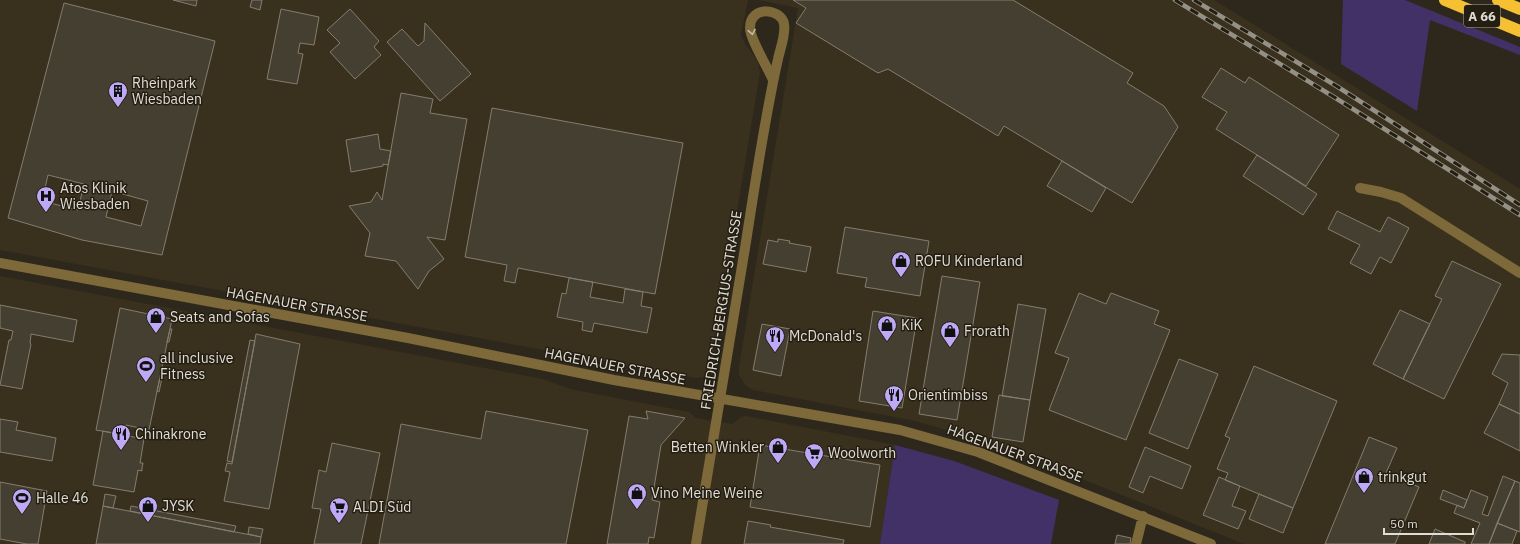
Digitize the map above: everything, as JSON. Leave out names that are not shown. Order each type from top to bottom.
[{"type":"highway","name":"A 66","points":[[1444,0],[1520,31]]},
{"type":"highway","name":"A 66","points":[[1498,0],[1520,9]]},
{"type":"street","name":"FRIEDRICH-BERGIUS-STRASSE","points":[[696,544],[774,80],[783,36],[784,24],[782,18],[778,15],[761,12],[755,14],[752,18],[751,34],[774,80]]},
{"type":"street","points":[[1360,188],[1402,198],[1520,273]]},
{"type":"street","name":"HAGENAUER STRASSE","points":[[0,263],[408,338],[614,380],[900,430],[961,446],[1143,516],[1211,544]]},
{"type":"street","points":[[1136,544],[1143,516]]},
{"type":"shaded area","points":[[0,0],[748,0],[741,35],[745,44],[757,60],[760,72],[712,364],[708,373],[703,377],[696,378],[0,250]]},
{"type":"shaded area","points":[[758,0],[1214,0],[1520,189],[1520,544],[1244,544],[990,442],[915,421],[753,390],[746,386],[739,375],[739,367],[798,8]]},
{"type":"shaded area","points":[[1343,0],[1405,0],[1520,47],[1520,55],[1430,20],[1417,111],[1341,64]]},
{"type":"shaded area","points":[[0,276],[543,379],[570,389],[689,412],[696,418],[732,424],[741,417],[746,416],[895,445],[880,544],[0,544]]},
{"type":"shaded area","points":[[895,445],[954,461],[1059,500],[1051,544],[880,544]]},
{"type":"building","points":[[173,0],[197,0],[196,6]]},
{"type":"building","points":[[252,0],[262,0],[260,10],[250,7]]},
{"type":"building","points":[[793,0],[1013,0],[1133,73],[1127,83],[1164,106],[1178,127],[1132,203],[1004,126],[998,136],[888,69],[878,73],[796,23],[806,8]]},
{"type":"building","name":"Rheinpark Wiesbaden","points":[[64,3],[215,41],[162,255],[82,240],[8,218]],"holes":[[[48,175],[84,184],[78,210],[42,201]],[[112,191],[148,201],[141,226],[106,217]]]},
{"type":"building","points":[[281,9],[319,17],[314,45],[300,43],[298,53],[303,54],[297,84],[267,79]]},
{"type":"building","points":[[350,9],[379,41],[374,47],[381,55],[355,79],[330,52],[340,43],[327,30]]},
{"type":"building","points":[[425,23],[471,74],[440,101],[387,42],[402,29],[418,46],[424,41]]},
{"type":"building","points":[[1221,68],[1245,83],[1249,77],[1339,135],[1306,186],[1216,129],[1227,112],[1202,97]]},
{"type":"building","points":[[401,93],[433,99],[430,113],[467,119],[445,240],[427,237],[444,259],[429,271],[418,289],[396,261],[365,256],[370,233],[349,206],[371,202],[377,192],[382,200]]},
{"type":"building","points":[[492,108],[683,143],[655,294],[518,268],[515,283],[504,281],[507,265],[465,257]]},
{"type":"building","points":[[378,134],[380,149],[391,151],[388,165],[383,164],[383,166],[351,172],[346,140]]},
{"type":"building","points":[[1257,155],[1317,194],[1303,215],[1243,176]]},
{"type":"building","points":[[1062,161],[1106,188],[1092,212],[1047,186]]},
{"type":"building","points":[[1337,211],[1380,232],[1388,217],[1409,228],[1391,263],[1380,257],[1371,274],[1350,263],[1360,245],[1328,229]]},
{"type":"building","points":[[845,227],[929,241],[920,296],[865,287],[867,278],[837,273]]},
{"type":"building","points":[[778,239],[790,241],[789,243],[811,247],[806,272],[763,264],[768,240],[778,242]]},
{"type":"building","points":[[1452,261],[1501,284],[1444,399],[1403,379],[1442,299],[1435,296]]},
{"type":"building","name":"Frorath","points":[[942,276],[980,282],[957,420],[919,414]]},
{"type":"building","points":[[569,278],[593,282],[590,297],[623,303],[625,289],[643,292],[641,306],[652,308],[647,333],[594,323],[592,332],[582,330],[583,322],[557,317],[562,293],[566,294]]},
{"type":"building","points":[[1079,293],[1106,304],[1111,293],[1159,311],[1154,324],[1170,330],[1126,440],[1049,410],[1069,358],[1055,353]]},
{"type":"building","points":[[1018,304],[1046,309],[1030,400],[1002,396]]},
{"type":"building","points":[[0,305],[77,320],[73,342],[31,334],[31,344],[22,389],[0,385],[9,340],[11,340],[13,331],[0,328]]},
{"type":"building","points":[[120,308],[172,319],[149,430],[126,425],[124,435],[96,430]]},
{"type":"building","points":[[1400,310],[1430,324],[1403,379],[1373,364]]},
{"type":"building","points":[[873,311],[917,318],[902,408],[859,401]]},
{"type":"building","points":[[762,324],[790,329],[781,376],[753,370]]},
{"type":"building","points":[[170,329],[172,329],[169,342],[167,342]]},
{"type":"building","points":[[256,334],[300,344],[269,509],[224,501],[230,472],[225,471],[227,463],[232,464]]},
{"type":"building","points":[[250,340],[255,341],[232,462],[227,461]]},
{"type":"building","points":[[1502,354],[1520,355],[1520,414],[1499,404],[1508,383],[1492,374]]},
{"type":"building","points":[[1179,359],[1218,374],[1188,449],[1149,433]]},
{"type":"building","points":[[1254,366],[1337,401],[1293,508],[1225,480],[1228,473],[1217,469],[1230,438],[1225,436]]},
{"type":"building","points":[[160,378],[162,378],[159,392],[157,391]]},
{"type":"building","points":[[999,395],[1030,400],[1023,442],[992,437]]},
{"type":"building","points":[[1499,404],[1520,414],[1520,451],[1484,433]]},
{"type":"building","points":[[486,411],[588,430],[566,544],[379,544],[401,424],[481,439]]},
{"type":"building","points":[[646,411],[685,418],[661,445],[652,500],[660,502],[654,538],[649,537],[648,544],[607,544],[629,416],[648,419]]},
{"type":"building","points":[[0,419],[18,422],[16,430],[56,438],[52,461],[0,452]]},
{"type":"building","name":"Chinakrone","points":[[103,431],[144,439],[140,463],[143,463],[142,471],[138,470],[134,492],[93,485]]},
{"type":"building","points":[[1369,437],[1397,448],[1386,473],[1419,487],[1395,544],[1325,544]]},
{"type":"building","points":[[332,443],[380,453],[361,544],[314,544],[321,509],[312,508],[319,470],[326,472]]},
{"type":"building","points":[[760,445],[880,465],[870,527],[750,507]]},
{"type":"building","points":[[1145,447],[1191,466],[1182,489],[1150,476],[1143,493],[1129,487]]},
{"type":"building","points":[[1503,476],[1515,481],[1489,544],[1471,544],[1480,523],[1454,513],[1457,505],[1464,508],[1471,490],[1488,497],[1482,514],[1488,516]]},
{"type":"building","points":[[1219,477],[1240,486],[1232,506],[1246,511],[1238,529],[1203,515]]},
{"type":"building","points":[[1515,481],[1520,483],[1520,532],[1497,523]]},
{"type":"building","name":"Halle 46","points":[[0,482],[47,491],[38,544],[27,544],[0,539]]},
{"type":"building","points":[[1443,490],[1467,500],[1464,508],[1440,499]]},
{"type":"building","points":[[105,494],[116,496],[113,508],[103,506]]},
{"type":"building","points":[[1259,494],[1293,508],[1283,533],[1249,519]]},
{"type":"building","points":[[103,506],[261,537],[260,544],[96,544]]},
{"type":"building","points":[[131,506],[236,526],[234,532],[130,511]]},
{"type":"building","points":[[748,521],[771,525],[770,527],[844,540],[843,544],[744,544]]},
{"type":"building","points":[[1497,523],[1517,531],[1512,544],[1489,544]]},
{"type":"building","points":[[249,527],[263,529],[261,537],[248,534]]},
{"type":"building","points":[[1435,529],[1465,542],[1465,544],[1429,544]]},
{"type":"building","points":[[1117,535],[1131,538],[1130,544],[1115,544]]},
{"type":"railway","points":[[1175,0],[1334,97],[1520,215]]},
{"type":"railway","points":[[1194,0],[1338,87],[1520,205]]},
{"type":"place","name":"Rheinpark Wiesbaden","points":[[118,108]]},
{"type":"place","name":"Atos Klinik Wiesbaden","points":[[46,213]]},
{"type":"place","name":"ROFU Kinderland","points":[[901,278]]},
{"type":"place","name":"Seats and Sofas","points":[[156,334]]},
{"type":"place","name":"KiK","points":[[887,342]]},
{"type":"place","name":"Frorath","points":[[950,348]]},
{"type":"place","name":"McDonald's","points":[[775,353]]},
{"type":"place","name":"all inclusive Fitness","points":[[146,383]]},
{"type":"place","name":"Orientimbiss","points":[[894,412]]},
{"type":"place","name":"Chinakrone","points":[[121,451]]},
{"type":"place","name":"Betten Winkler","points":[[778,464]]},
{"type":"place","name":"Woolworth","points":[[814,470]]},
{"type":"place","name":"trinkgut","points":[[1364,494]]},
{"type":"place","name":"Vino Meine Weine","points":[[637,510]]},
{"type":"place","name":"Halle 46","points":[[22,515]]},
{"type":"place","name":"JYSK","points":[[148,523]]},
{"type":"place","name":"ALDI Süd","points":[[339,524]]}]
